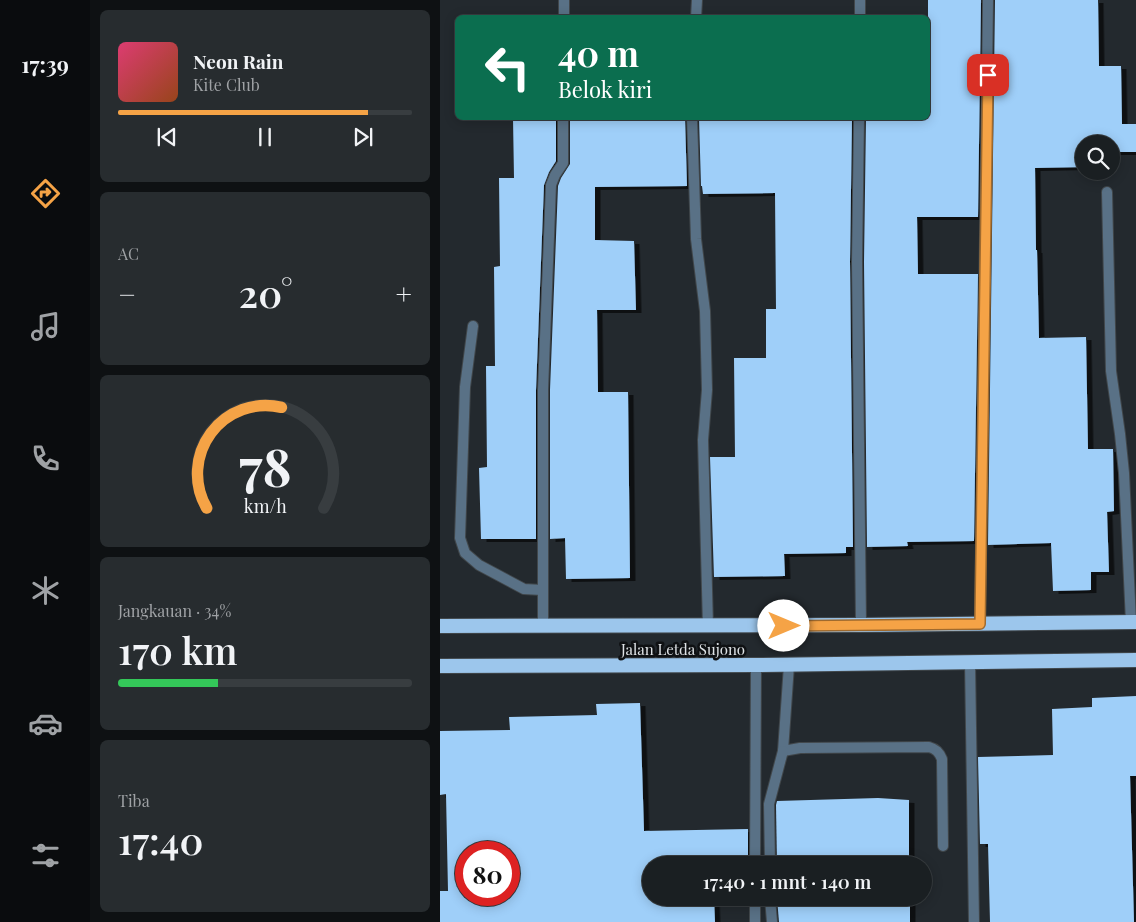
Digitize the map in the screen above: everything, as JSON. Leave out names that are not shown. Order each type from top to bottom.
[{"type":"highway","name":"Jalan Letda Sujono","points":[[440,626],[708,626],[1134,622]]},
{"type":"highway","name":"Jalan Letda Sujono","points":[[440,666],[789,665],[1136,660]]},
{"type":"street","points":[[564,0],[564,15]]},
{"type":"street","points":[[696,15],[697,0]]},
{"type":"street","points":[[860,0],[860,15]]},
{"type":"street","points":[[980,624],[988,0]]},
{"type":"street","points":[[543,626],[543,390],[551,184],[554,175],[563,163],[563,120]]},
{"type":"street","points":[[692,120],[696,239],[706,311],[707,390],[703,440],[708,626]]},
{"type":"street","points":[[859,120],[857,262],[861,625]]},
{"type":"street","points":[[1106,192],[1111,371],[1124,473],[1134,622]]},
{"type":"street","points":[[473,326],[465,387],[460,538],[465,553],[479,565],[524,589],[542,590]]},
{"type":"street","points":[[970,662],[974,922]]},
{"type":"street","points":[[756,665],[756,856]]},
{"type":"street","points":[[770,856],[769,804],[782,751],[789,665]]},
{"type":"street","points":[[782,751],[810,748],[928,747],[935,749],[942,759],[943,846]]},
{"type":"street","points":[[755,906],[755,922]]},
{"type":"street","points":[[771,906],[772,922]]},
{"type":"building","points":[[928,0],[981,0],[978,217],[917,217],[918,274],[978,274],[974,541],[907,542],[908,546],[867,547],[864,262],[866,120],[930,120],[930,15],[928,15]]},
{"type":"building","points":[[995,0],[1098,0],[1099,66],[1121,66],[1122,124],[1136,124],[1136,152],[1120,152],[1120,135],[1075,135],[1075,167],[1035,168],[1036,250],[1039,338],[1086,337],[1088,449],[1113,449],[1114,511],[1107,512],[1109,572],[1091,572],[1091,590],[1053,591],[1051,543],[988,545]]},
{"type":"building","points":[[513,120],[556,120],[556,161],[544,185],[536,390],[536,539],[481,539],[479,468],[487,467],[486,366],[495,366],[494,267],[500,266],[499,178],[514,178]]},
{"type":"building","points":[[570,120],[685,120],[687,186],[595,187],[595,240],[634,241],[636,310],[597,310],[598,392],[628,392],[630,578],[566,579],[565,538],[550,539],[550,390],[558,186],[570,164]]},
{"type":"building","points":[[699,120],[852,120],[850,262],[853,547],[846,547],[846,553],[784,554],[785,576],[714,577],[710,457],[735,457],[734,358],[766,358],[766,309],[776,309],[775,193],[703,194],[701,186]]},
{"type":"building","points":[[1136,696],[1136,776],[1130,776],[1134,922],[990,922],[988,844],[980,844],[978,757],[1053,755],[1052,709],[1092,707],[1092,698]]},
{"type":"building","points":[[640,703],[644,831],[748,829],[748,856],[642,856],[642,906],[714,906],[715,922],[440,922],[440,891],[448,891],[446,794],[440,795],[440,731],[510,730],[509,717],[597,715],[596,704]]},
{"type":"building","points":[[878,798],[909,800],[909,856],[777,856],[777,801]]},
{"type":"building","points":[[778,906],[910,906],[910,922],[779,922]]},
{"type":"route","points":[[784,626],[980,624],[988,75]]}]
